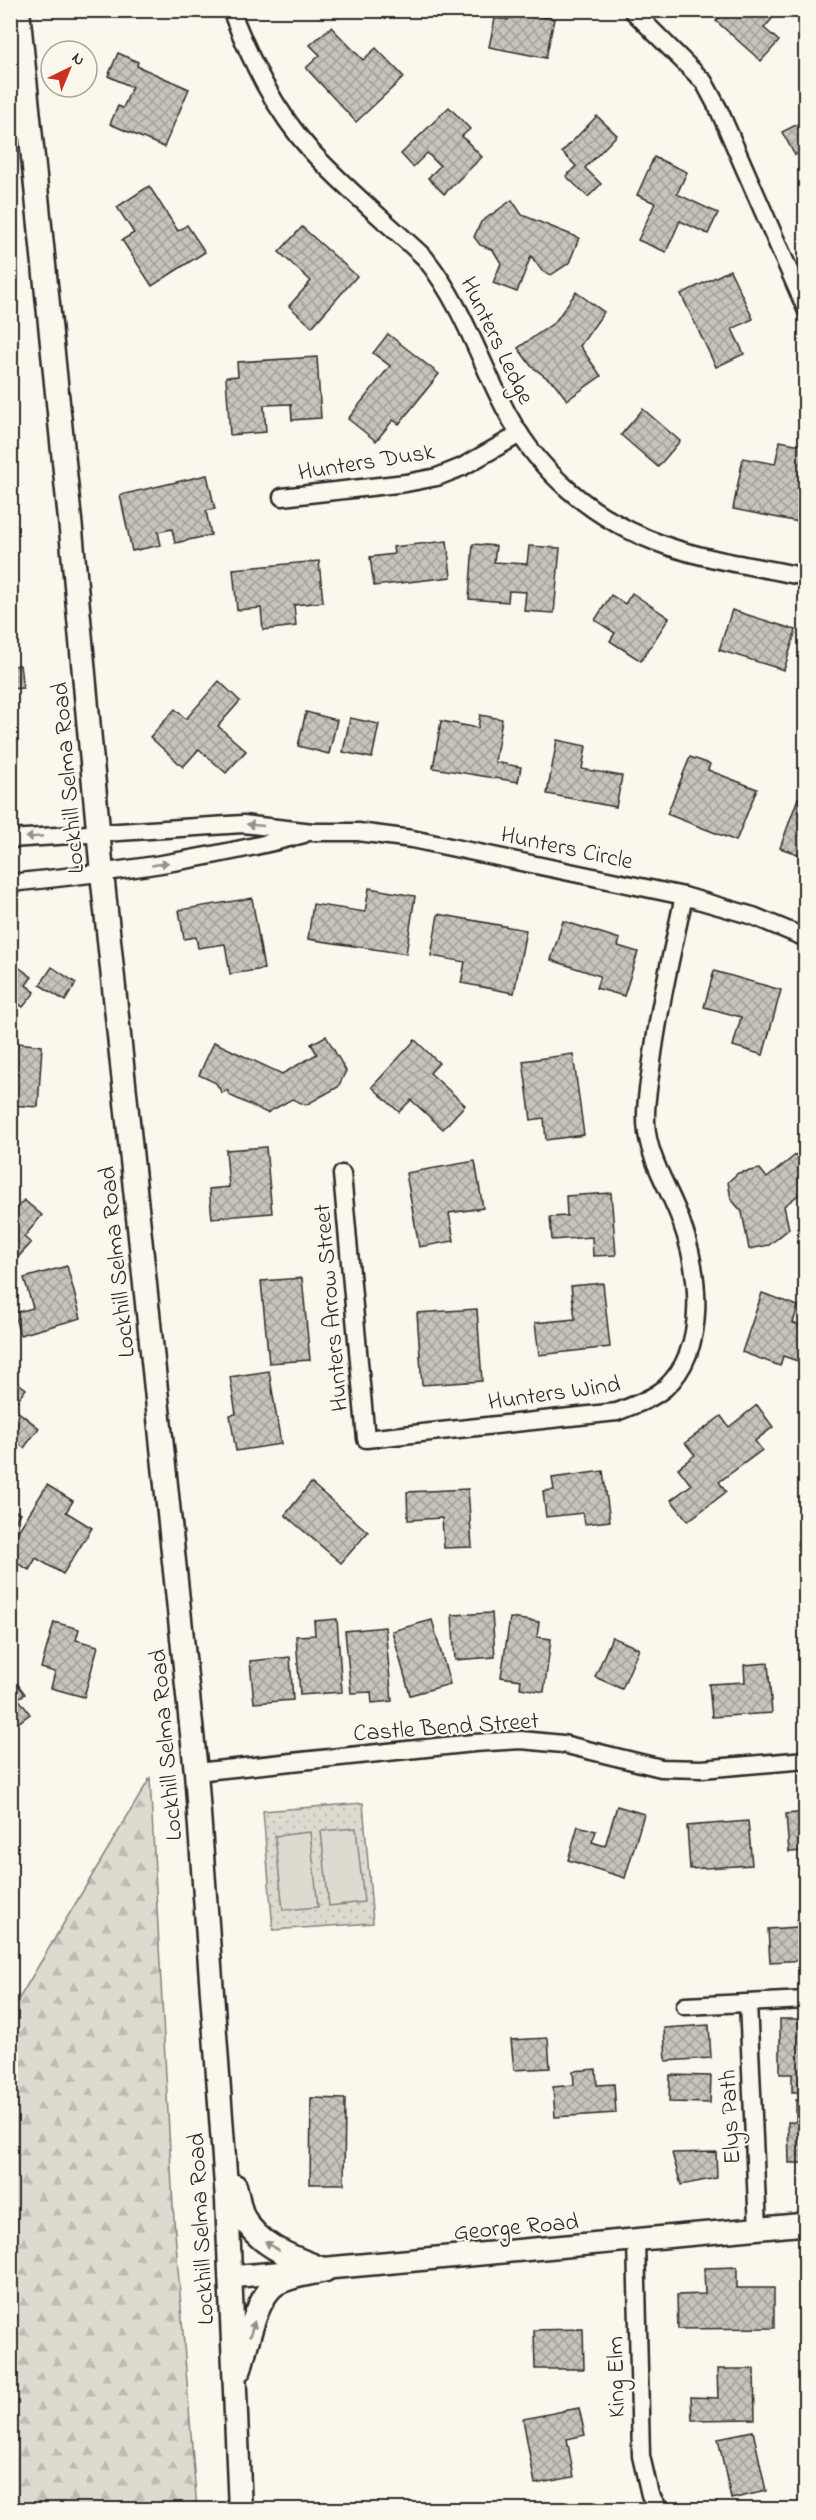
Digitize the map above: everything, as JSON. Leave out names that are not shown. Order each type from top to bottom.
[{"type":"main road","name":"Lockhill Selma Road","points":[[18,10],[71,530],[102,873],[196,1772],[223,2141],[240,2510]]},
{"type":"main road","points":[[223,2141],[243,2217],[253,2231],[280,2251],[325,2270]]},
{"type":"main road","points":[[235,2385],[257,2312],[269,2290],[277,2283],[325,2270]]},
{"type":"street","name":"Hunters Ledge","points":[[231,10],[244,46],[263,84],[286,119],[313,152],[425,258],[440,277],[453,297],[500,400],[520,434],[547,470],[568,490],[615,524],[669,546],[806,577]]},
{"type":"street","points":[[632,10],[704,82],[719,110],[806,309]]},
{"type":"street","name":"Hunters Dusk","points":[[282,497],[406,483],[437,477],[462,467],[520,434]]},
{"type":"street","name":"Hunters Circle","points":[[10,839],[243,824],[313,832],[358,832],[412,840],[684,896],[753,916],[806,939]]},
{"type":"street","name":"Hunters Circle","points":[[10,883],[102,873],[253,848],[313,832]]},
{"type":"street","name":"Hunters Wind","points":[[366,1439],[616,1412],[652,1398],[667,1386],[688,1355],[693,1341],[697,1300],[693,1259],[681,1220],[659,1175],[647,1132],[647,1094],[654,1042],[684,896]]},
{"type":"street","name":"Hunters Arrow Street","points":[[342,1173],[366,1439]]},
{"type":"street","name":"Castle Bend Street","points":[[196,1772],[521,1740],[563,1744],[661,1768],[702,1769],[806,1760]]},
{"type":"street","points":[[685,2006],[806,2000]]},
{"type":"street","name":"Elys Path","points":[[748,2003],[758,2228]]},
{"type":"street","name":"George Road","points":[[230,2277],[806,2224]]},
{"type":"street","name":"King Elm","points":[[636,2240],[641,2456],[650,2495],[660,2510]]},
{"type":"green space","points":[[150,1778],[173,2206],[197,2509],[11,2509],[11,2012]]},
{"type":"green space","points":[[363,1803],[373,1923],[273,1930],[263,1811]]},
{"type":"green space","points":[[356,1828],[364,1902],[329,1906],[321,1831]]},
{"type":"green space","points":[[310,1832],[318,1907],[283,1910],[275,1836]]},
{"type":"building","points":[[510,10],[554,19],[546,58],[489,47],[495,18],[508,20]]},
{"type":"building","points":[[726,10],[774,10],[777,13],[764,28],[779,41],[761,61],[716,21]]},
{"type":"building","points":[[331,27],[363,60],[376,48],[404,77],[356,122],[306,68],[320,55],[310,45]]},
{"type":"building","points":[[118,53],[138,62],[137,66],[189,89],[164,147],[110,124],[118,106],[123,108],[132,87],[108,76]]},
{"type":"building","points":[[449,107],[470,129],[462,136],[482,157],[444,194],[428,178],[440,166],[427,153],[413,167],[401,154]]},
{"type":"building","points":[[597,116],[617,135],[585,168],[601,184],[588,197],[566,176],[576,166],[562,152]]},
{"type":"building","points":[[806,120],[806,150],[795,155],[782,132]]},
{"type":"building","points":[[654,157],[687,172],[677,194],[718,213],[708,234],[680,221],[666,252],[638,240],[655,203],[637,195]]},
{"type":"building","points":[[149,186],[178,231],[187,225],[205,252],[152,286],[122,240],[134,233],[117,207]]},
{"type":"building","points":[[512,200],[522,215],[579,238],[569,263],[551,275],[542,271],[531,256],[517,292],[493,283],[501,263],[493,250],[480,245],[474,237],[481,222]]},
{"type":"building","points":[[302,227],[357,276],[312,327],[289,306],[311,281],[279,252]]},
{"type":"building","points":[[730,270],[753,319],[732,329],[744,354],[716,367],[681,294]]},
{"type":"building","points":[[576,292],[604,312],[580,346],[601,376],[567,400],[555,384],[531,366],[518,348],[555,322]]},
{"type":"building","points":[[388,334],[439,374],[399,424],[393,420],[376,441],[348,419],[390,366],[373,353]]},
{"type":"building","points":[[317,357],[321,418],[292,420],[291,404],[264,405],[266,432],[230,435],[226,377],[238,376],[237,362]]},
{"type":"building","points":[[643,409],[680,441],[658,467],[621,435]]},
{"type":"building","points":[[780,441],[806,446],[804,523],[733,509],[743,458],[775,464]]},
{"type":"building","points":[[207,475],[215,509],[206,511],[211,535],[175,543],[172,529],[158,532],[161,545],[132,551],[120,495]]},
{"type":"building","points":[[447,541],[451,577],[374,586],[370,557],[394,554],[393,547]]},
{"type":"building","points":[[473,544],[496,546],[494,562],[527,564],[529,546],[560,548],[554,613],[524,611],[526,592],[509,591],[508,602],[469,599]]},
{"type":"building","points":[[319,561],[323,602],[294,605],[296,626],[263,630],[261,608],[237,610],[233,569]]},
{"type":"building","points":[[632,593],[669,618],[641,661],[610,641],[615,633],[595,620],[611,595],[625,604]]},
{"type":"building","points":[[732,610],[796,630],[784,670],[719,650]]},
{"type":"building","points":[[10,652],[12,666],[20,665],[23,688],[10,689]]},
{"type":"building","points":[[219,681],[240,701],[218,726],[246,751],[226,773],[199,749],[183,767],[150,737],[175,709],[186,719]]},
{"type":"building","points":[[10,698],[14,730],[10,730]]},
{"type":"building","points":[[306,712],[337,720],[329,754],[298,746]]},
{"type":"building","points":[[480,715],[502,719],[495,762],[521,767],[518,782],[433,768],[441,721],[478,728]]},
{"type":"building","points":[[350,718],[379,724],[372,758],[343,752]]},
{"type":"building","points":[[557,740],[586,746],[582,769],[622,776],[616,807],[547,794]]},
{"type":"building","points":[[690,757],[710,764],[708,770],[757,789],[736,841],[667,814]]},
{"type":"building","points":[[798,798],[806,801],[806,857],[780,848]]},
{"type":"building","points":[[369,888],[415,896],[406,954],[308,939],[313,904],[365,912]]},
{"type":"building","points":[[252,898],[264,969],[230,974],[225,944],[198,948],[196,937],[184,939],[179,910]]},
{"type":"building","points":[[438,914],[526,930],[514,993],[461,983],[465,962],[431,956]]},
{"type":"building","points":[[563,921],[620,939],[618,946],[638,952],[624,996],[596,988],[600,976],[551,960]]},
{"type":"building","points":[[14,964],[32,977],[26,985],[35,992],[23,1007],[10,998],[10,968]]},
{"type":"building","points":[[52,967],[76,983],[65,1001],[40,985]]},
{"type":"building","points":[[714,971],[781,990],[763,1055],[733,1046],[741,1017],[704,1007]]},
{"type":"building","points":[[326,1036],[346,1071],[338,1087],[306,1105],[292,1099],[267,1113],[229,1095],[227,1090],[222,1093],[216,1083],[199,1075],[214,1042],[282,1074],[317,1054],[311,1044]]},
{"type":"building","points":[[415,1040],[439,1063],[430,1073],[465,1105],[443,1129],[411,1100],[399,1112],[372,1087]]},
{"type":"building","points":[[10,1042],[42,1046],[38,1107],[10,1105]]},
{"type":"building","points":[[573,1054],[584,1135],[546,1140],[544,1118],[531,1120],[523,1061]]},
{"type":"building","points":[[266,1147],[272,1213],[212,1218],[209,1189],[229,1187],[226,1150]]},
{"type":"building","points":[[798,1153],[806,1162],[806,1189],[784,1206],[789,1229],[769,1245],[749,1249],[742,1212],[731,1199],[728,1182],[738,1173],[760,1169],[767,1178]]},
{"type":"building","points":[[475,1161],[483,1208],[449,1213],[454,1241],[419,1247],[406,1173]]},
{"type":"building","points":[[611,1193],[616,1255],[593,1256],[592,1237],[552,1240],[550,1217],[567,1216],[566,1196]]},
{"type":"building","points":[[24,1200],[42,1215],[24,1237],[31,1243],[10,1266],[10,1216]]},
{"type":"building","points":[[67,1266],[81,1318],[20,1335],[14,1313],[33,1308],[24,1278]]},
{"type":"building","points":[[302,1278],[310,1360],[269,1363],[261,1281]]},
{"type":"building","points":[[603,1283],[610,1347],[539,1355],[535,1323],[575,1319],[571,1286]]},
{"type":"building","points":[[762,1293],[798,1306],[793,1323],[806,1327],[806,1364],[783,1356],[780,1366],[742,1352]]},
{"type":"building","points":[[477,1309],[482,1381],[422,1385],[417,1313]]},
{"type":"building","points":[[269,1371],[281,1444],[236,1451],[230,1415],[236,1414],[230,1377]]},
{"type":"building","points":[[10,1377],[26,1389],[12,1407],[39,1428],[24,1448],[10,1438]]},
{"type":"building","points":[[757,1405],[773,1427],[755,1441],[762,1450],[719,1482],[726,1492],[688,1521],[671,1500],[691,1485],[678,1468],[695,1455],[685,1443],[721,1416],[729,1427]]},
{"type":"building","points":[[603,1471],[610,1521],[585,1524],[583,1513],[546,1517],[543,1491],[554,1490],[552,1478]]},
{"type":"building","points":[[311,1483],[368,1532],[341,1563],[285,1515]]},
{"type":"building","points":[[47,1485],[73,1501],[66,1512],[92,1528],[63,1574],[36,1558],[29,1570],[10,1559],[10,1544]]},
{"type":"building","points":[[468,1489],[472,1547],[444,1548],[442,1518],[408,1520],[407,1492]]},
{"type":"building","points":[[10,1509],[20,1513],[10,1532]]},
{"type":"building","points":[[492,1613],[495,1657],[455,1660],[452,1615]]},
{"type":"building","points":[[510,1618],[539,1622],[537,1637],[551,1639],[544,1692],[520,1688],[521,1680],[501,1677]]},
{"type":"building","points":[[337,1619],[342,1692],[300,1695],[296,1636],[315,1635],[314,1621]]},
{"type":"building","points":[[432,1620],[450,1684],[410,1695],[392,1631]]},
{"type":"building","points":[[54,1622],[79,1629],[76,1640],[98,1646],[84,1697],[51,1688],[55,1672],[41,1668]]},
{"type":"building","points":[[385,1627],[392,1701],[372,1703],[371,1692],[351,1693],[345,1631]]},
{"type":"building","points":[[612,1637],[639,1649],[622,1689],[595,1677]]},
{"type":"building","points":[[290,1657],[293,1700],[254,1703],[250,1661]]},
{"type":"building","points":[[768,1663],[772,1713],[712,1717],[709,1684],[745,1682],[744,1665]]},
{"type":"building","points":[[10,1674],[25,1694],[18,1698],[30,1714],[18,1723],[10,1713]]},
{"type":"building","points":[[617,1806],[644,1814],[625,1878],[568,1860],[578,1826],[596,1831],[592,1842],[605,1846]]},
{"type":"building","points":[[806,1812],[806,1851],[789,1852],[786,1814]]},
{"type":"building","points":[[748,1821],[752,1865],[690,1869],[687,1826]]},
{"type":"building","points":[[806,1919],[806,1960],[770,1962],[768,1929],[797,1927],[797,1920]]},
{"type":"building","points":[[780,2019],[806,2019],[806,2092],[792,2092],[792,2074],[780,2074]]},
{"type":"building","points":[[709,2025],[711,2058],[666,2061],[664,2028]]},
{"type":"building","points":[[548,2038],[550,2068],[514,2070],[511,2040]]},
{"type":"building","points":[[596,2069],[597,2085],[614,2084],[616,2113],[555,2117],[553,2087],[574,2085],[573,2071]]},
{"type":"building","points":[[670,2075],[711,2076],[710,2103],[669,2102]]},
{"type":"building","points":[[311,2098],[345,2099],[344,2184],[310,2184]]},
{"type":"building","points":[[796,2100],[806,2100],[806,2163],[789,2163],[788,2122],[796,2122]]},
{"type":"building","points":[[716,2152],[717,2178],[681,2185],[672,2153]]},
{"type":"building","points":[[737,2267],[737,2288],[774,2288],[774,2328],[678,2329],[677,2295],[705,2294],[704,2268]]},
{"type":"building","points":[[583,2329],[584,2369],[535,2369],[534,2330]]},
{"type":"building","points":[[717,2369],[754,2369],[755,2419],[692,2420],[691,2397],[718,2398]]},
{"type":"building","points":[[579,2408],[585,2435],[567,2439],[574,2477],[535,2484],[523,2419]]},
{"type":"building","points":[[753,2431],[766,2491],[731,2499],[718,2438]]}]
